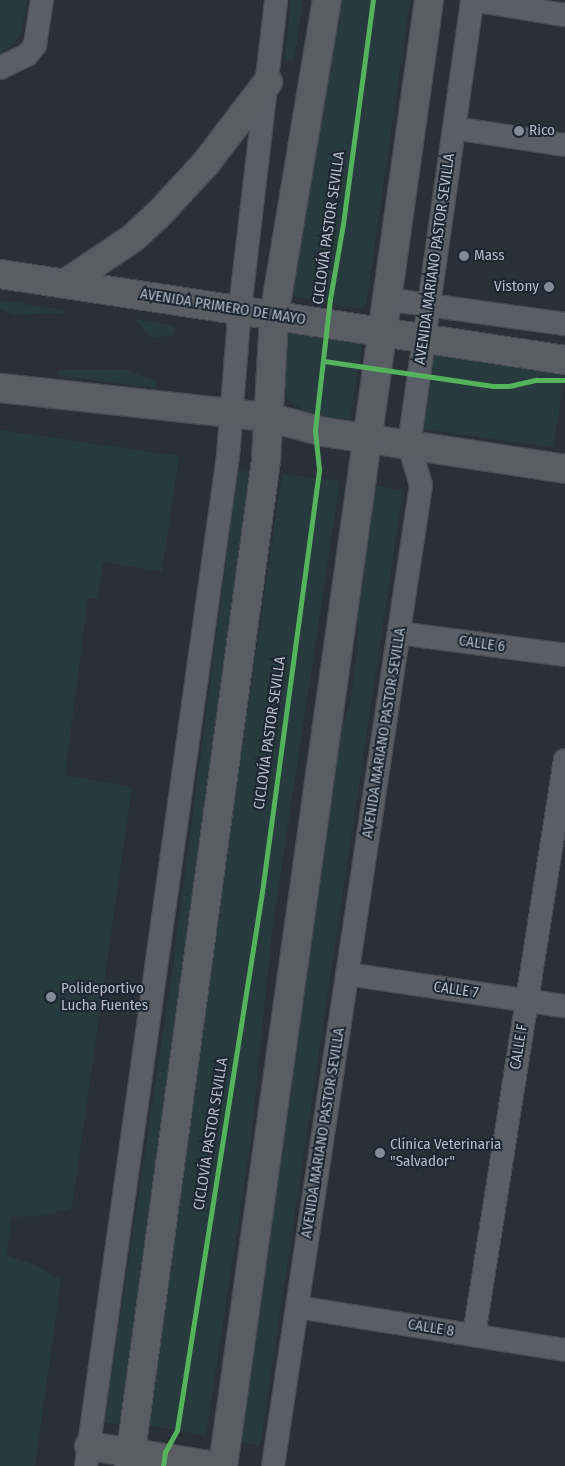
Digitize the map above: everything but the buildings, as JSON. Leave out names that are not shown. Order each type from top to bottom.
[{"type":"main road","points":[[130,1459],[266,461],[274,316],[327,0]]},
{"type":"main road","points":[[223,1466],[428,0]]},
{"type":"main road","points":[[66,283],[133,238],[157,216],[206,163],[268,82]]},
{"type":"main road","name":"AVENIDA PRIMERO DE MAYO","points":[[0,274],[240,308],[274,316],[565,360]]},
{"type":"main road","points":[[0,388],[267,417],[367,439],[565,469]]},
{"type":"main road","points":[[88,1456],[215,1466]]},
{"type":"street","points":[[0,68],[27,55],[35,45],[42,0]]},
{"type":"street","points":[[88,1456],[228,456],[240,308],[268,82],[276,0]]},
{"type":"street","points":[[472,0],[565,15]]},
{"type":"street","name":"AVENIDA MARIANO PASTOR SEVILLA","points":[[273,1466],[421,485],[409,446],[422,339],[472,0]]},
{"type":"street","points":[[454,128],[565,145]]},
{"type":"street","points":[[385,299],[565,324]]},
{"type":"street","name":"CALLE 6","points":[[399,632],[565,655]]},
{"type":"street","name":"CALLE F","points":[[474,1335],[565,760]]},
{"type":"street","name":"CALLE 7","points":[[347,974],[565,1006]]},
{"type":"street","name":"CALLE 8","points":[[297,1307],[565,1350]]},
{"type":"green space","points":[[0,0],[28,0],[21,32],[15,43],[0,54]]},
{"type":"green space","points":[[291,0],[303,0],[294,61],[285,59]]},
{"type":"green space","points":[[332,0],[410,0],[366,306],[359,309],[290,296]]},
{"type":"green space","points":[[0,300],[63,310],[63,313],[13,315],[0,309]]},
{"type":"green space","points":[[135,319],[175,326],[174,335],[151,338]]},
{"type":"green space","points":[[289,327],[360,341],[362,347],[350,419],[312,416],[286,399],[281,383]]},
{"type":"green space","points":[[429,350],[565,369],[554,447],[418,428]]},
{"type":"green space","points":[[58,370],[127,370],[156,382],[156,388],[57,375]]},
{"type":"green space","name":"Polideportivo Lucha Fuentes","points":[[0,430],[179,456],[162,571],[103,562],[98,599],[88,598],[65,775],[132,787],[72,1208],[42,1216],[12,1217],[6,1255],[36,1266],[61,1280],[35,1466],[0,1466],[0,1452],[7,1456],[0,1451]]},
{"type":"green space","points":[[238,470],[252,473],[120,1424],[104,1423],[172,973]]},
{"type":"green space","points":[[282,474],[340,481],[272,931],[251,1138],[206,1436],[143,1424]]},
{"type":"green space","points":[[369,484],[403,491],[260,1446],[234,1441],[326,787],[351,697],[358,643],[358,563]]},
{"type":"cycle path","name":"CICLOVÍA PASTOR SEVILLA","points":[[163,1466],[165,1452],[177,1430],[262,892],[319,469],[315,430],[330,299],[343,224],[373,0]]},
{"type":"cycle path","points":[[324,361],[493,386],[509,386],[536,380],[565,380]]},
{"type":"place","name":"Rico","points":[[519,131]]},
{"type":"place","name":"Mass","points":[[464,256]]},
{"type":"place","name":"Vistony","points":[[549,287]]},
{"type":"place","name":"Polideportivo Lucha Fuentes","points":[[51,997]]},
{"type":"place","name":"Clínica Veterinaria \"Salvador\"","points":[[380,1153]]}]
